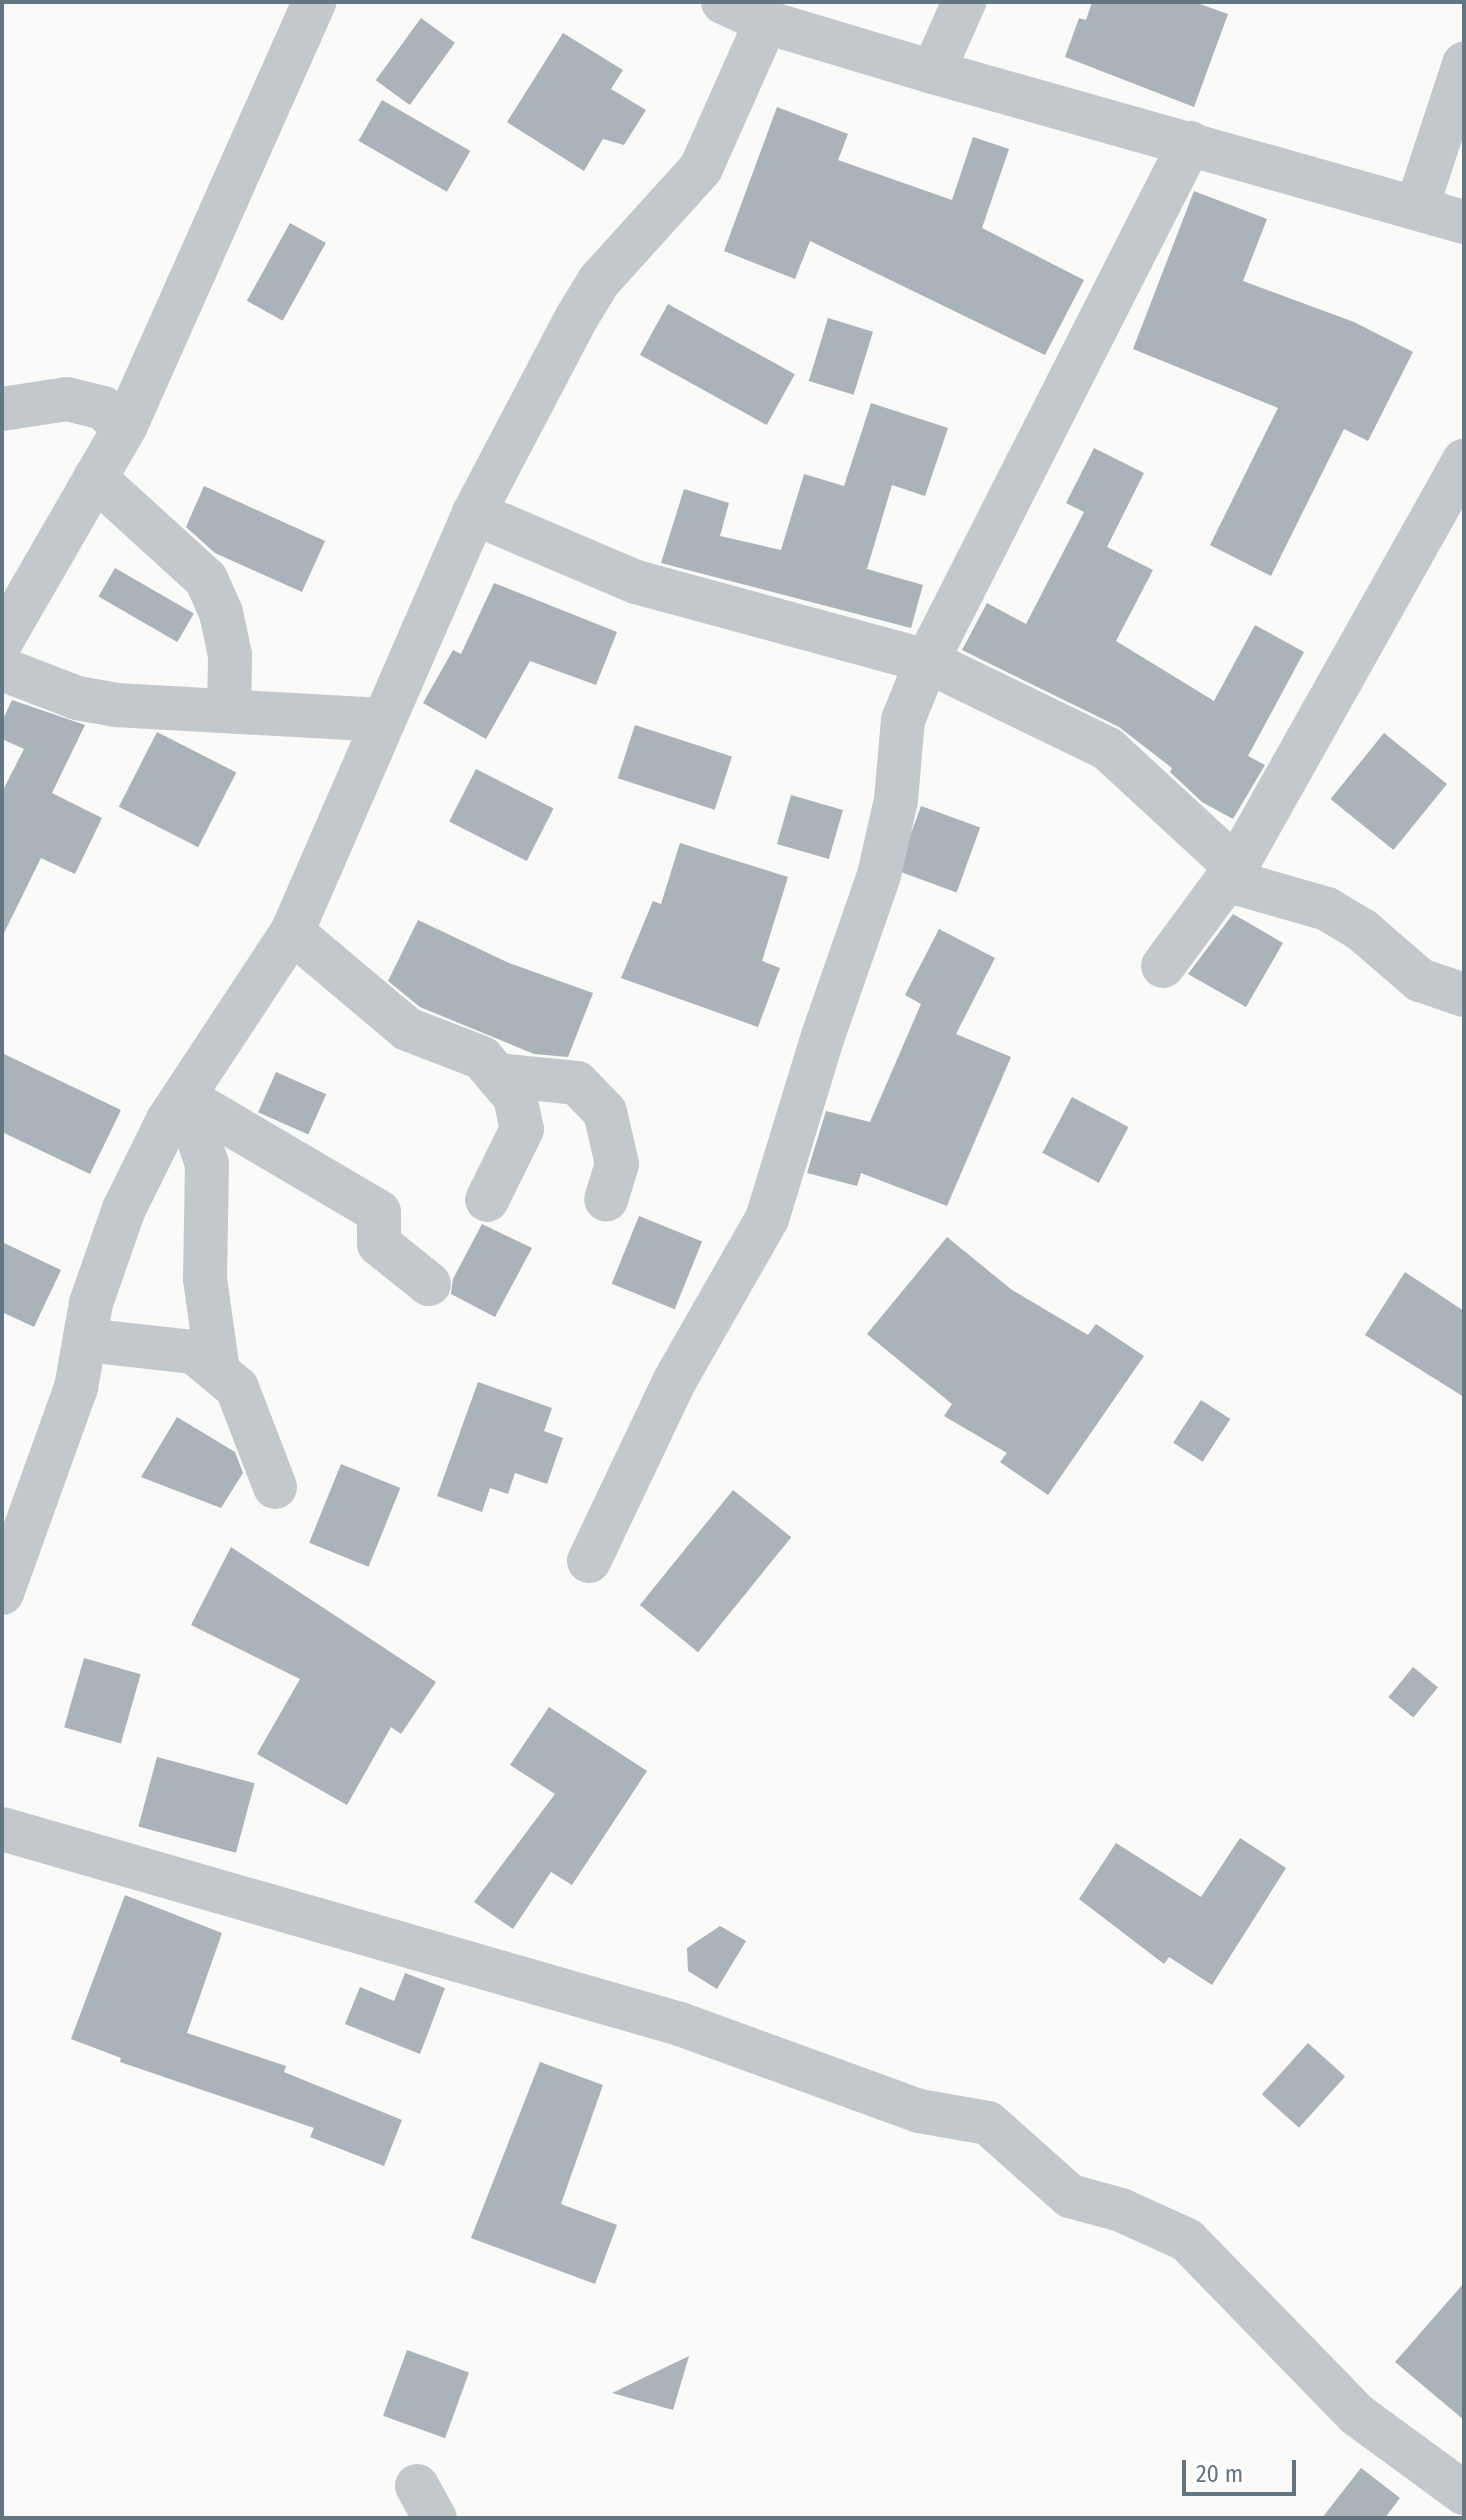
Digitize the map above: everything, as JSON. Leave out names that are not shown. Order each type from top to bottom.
[{"type":"street","points":[[2,640],[124,428],[314,2]]},
{"type":"street","points":[[723,2],[766,22],[933,72],[1464,222]]},
{"type":"street","points":[[933,72],[964,2]]},
{"type":"street","points":[[2,1593],[76,1388],[91,1303],[124,1209],[184,1097],[292,932],[474,513],[599,281],[701,168],[766,22]]},
{"type":"street","points":[[1417,207],[1464,64]]},
{"type":"street","points":[[589,1561],[675,1380],[767,1219],[879,875],[896,800],[903,720],[927,661],[1190,143]]},
{"type":"street","points":[[2,409],[67,399],[103,408],[124,428]]},
{"type":"street","points":[[1163,966],[1231,874],[1464,461]]},
{"type":"street","points":[[95,478],[206,579],[221,613],[230,655],[229,711]]},
{"type":"street","points":[[474,513],[636,582],[927,661],[1108,749],[1231,874],[1327,909],[1362,930],[1420,980],[1464,995]]},
{"type":"street","points":[[2,669],[90,700],[382,720]]},
{"type":"street","points":[[292,932],[407,1029],[482,1058],[515,1097],[522,1129],[487,1200]]},
{"type":"street","points":[[497,1075],[577,1083],[605,1112],[617,1164],[606,1199]]},
{"type":"street","points":[[184,1097],[379,1212],[379,1244],[429,1284]]},
{"type":"street","points":[[184,1097],[207,1164],[205,1279],[218,1371]]},
{"type":"street","points":[[85,1340],[194,1352],[237,1388],[275,1487]]},
{"type":"street","points":[[2,1829],[680,2024],[919,2111],[988,2123],[1070,2196],[1121,2210],[1187,2240],[1356,2414],[1464,2493]]},
{"type":"building","points":[[1092,2],[1194,2],[1228,14],[1194,107],[1065,57],[1079,18],[1086,20]]},
{"type":"building","points":[[421,18],[455,43],[410,105],[376,80]]},
{"type":"building","points":[[563,33],[623,70],[611,89],[646,110],[624,145],[603,139],[584,171],[507,122]]},
{"type":"building","points":[[382,100],[470,151],[447,192],[358,141]]},
{"type":"building","points":[[777,107],[848,134],[838,160],[952,200],[973,137],[1009,149],[982,228],[1084,280],[1045,355],[810,241],[795,279],[724,251]]},
{"type":"building","points":[[1194,191],[1267,219],[1243,281],[1354,322],[1413,352],[1368,441],[1344,429],[1271,576],[1210,545],[1278,408],[1133,349]]},
{"type":"building","points":[[290,223],[326,243],[283,321],[247,301]]},
{"type":"building","points":[[668,304],[795,374],[767,425],[640,355]]},
{"type":"building","points":[[828,318],[873,332],[854,395],[809,381]]},
{"type":"building","points":[[871,403],[948,428],[925,496],[892,485],[867,569],[923,585],[911,628],[661,563],[684,489],[729,503],[720,536],[781,550],[804,474],[844,486]]},
{"type":"building","points":[[1094,448],[1144,473],[1107,547],[1153,570],[1116,641],[1214,701],[1255,625],[1304,652],[1248,756],[1265,765],[1233,819],[1202,802],[1170,772],[1172,768],[1119,727],[962,650],[987,603],[1026,624],[1084,512],[1066,503]]},
{"type":"building","points":[[204,486],[325,541],[302,592],[215,553],[186,527]]},
{"type":"building","points":[[115,568],[194,614],[177,642],[98,597]]},
{"type":"building","points":[[494,583],[617,632],[596,685],[530,661],[486,739],[423,703],[453,650],[461,654]]},
{"type":"building","points":[[12,700],[85,725],[52,793],[102,818],[75,874],[41,858],[2,937],[2,792],[24,749],[2,739],[2,721]]},
{"type":"building","points":[[635,725],[732,757],[715,810],[618,778]]},
{"type":"building","points":[[157,732],[236,772],[198,847],[119,807]]},
{"type":"building","points":[[1384,733],[1447,784],[1393,850],[1331,799]]},
{"type":"building","points":[[476,769],[554,808],[527,861],[449,822]]},
{"type":"building","points":[[791,795],[843,810],[829,859],[777,844]]},
{"type":"building","points":[[921,806],[980,828],[957,892],[897,871]]},
{"type":"building","points":[[680,843],[788,877],[762,961],[780,968],[758,1027],[621,978],[653,901],[661,904]]},
{"type":"building","points":[[1233,914],[1283,943],[1246,1007],[1188,974]]},
{"type":"building","points":[[418,920],[509,963],[593,993],[568,1057],[534,1054],[420,1007],[388,981]]},
{"type":"building","points":[[939,929],[995,958],[956,1034],[1011,1057],[947,1206],[861,1173],[857,1186],[807,1173],[826,1111],[870,1122],[921,1004],[905,995]]},
{"type":"building","points":[[2,1053],[121,1110],[90,1174],[2,1132]]},
{"type":"building","points":[[276,1072],[326,1094],[308,1135],[258,1112]]},
{"type":"building","points":[[1072,1097],[1129,1127],[1099,1183],[1042,1153]]},
{"type":"building","points":[[639,1216],[702,1241],[675,1309],[612,1284]]},
{"type":"building","points":[[482,1224],[532,1248],[495,1317],[451,1294],[453,1279]]},
{"type":"building","points":[[947,1237],[1012,1290],[1088,1335],[1096,1324],[1144,1356],[1048,1495],[1000,1462],[1007,1453],[944,1416],[952,1404],[867,1334]]},
{"type":"building","points":[[2,1242],[61,1270],[34,1327],[2,1312]]},
{"type":"building","points":[[1405,1272],[1464,1311],[1464,1397],[1365,1335]]},
{"type":"building","points":[[478,1382],[552,1408],[544,1431],[563,1438],[547,1484],[515,1473],[508,1494],[490,1488],[482,1512],[437,1496]]},
{"type":"building","points":[[1201,1400],[1230,1419],[1203,1462],[1173,1443]]},
{"type":"building","points":[[177,1417],[235,1452],[243,1473],[221,1508],[141,1477]]},
{"type":"building","points":[[341,1464],[400,1488],[368,1567],[309,1543]]},
{"type":"building","points":[[733,1490],[791,1537],[698,1652],[640,1605]]},
{"type":"building","points":[[231,1547],[436,1682],[401,1734],[391,1727],[347,1805],[257,1754],[300,1679],[191,1625]]},
{"type":"building","points":[[84,1658],[141,1674],[121,1743],[64,1727]]},
{"type":"building","points":[[1413,1667],[1438,1687],[1413,1717],[1388,1697]]},
{"type":"building","points":[[549,1707],[647,1771],[572,1885],[551,1872],[513,1929],[474,1902],[555,1794],[510,1765]]},
{"type":"building","points":[[157,1757],[255,1783],[236,1853],[138,1827]]},
{"type":"building","points":[[1240,1838],[1286,1868],[1212,1985],[1169,1957],[1164,1964],[1079,1899],[1116,1843],[1201,1897]]},
{"type":"building","points":[[125,1895],[222,1933],[187,2033],[286,2066],[284,2072],[402,2120],[384,2166],[310,2137],[314,2128],[120,2062],[121,2058],[71,2039]]},
{"type":"building","points":[[720,1926],[746,1941],[717,1989],[688,1971],[687,1948]]},
{"type":"building","points":[[405,1973],[445,1988],[420,2054],[345,2024],[360,1987],[394,2001]]},
{"type":"building","points":[[1308,2043],[1345,2076],[1299,2128],[1262,2094]]},
{"type":"building","points":[[540,2062],[603,2085],[561,2204],[617,2225],[595,2284],[471,2238]]},
{"type":"building","points":[[1464,2283],[1464,2420],[1395,2362]]},
{"type":"building","points":[[407,2350],[469,2373],[445,2438],[383,2416]]},
{"type":"building","points":[[689,2356],[673,2410],[612,2393]]},
{"type":"building","points":[[1361,2468],[1400,2498],[1385,2518],[1322,2518]]}]
